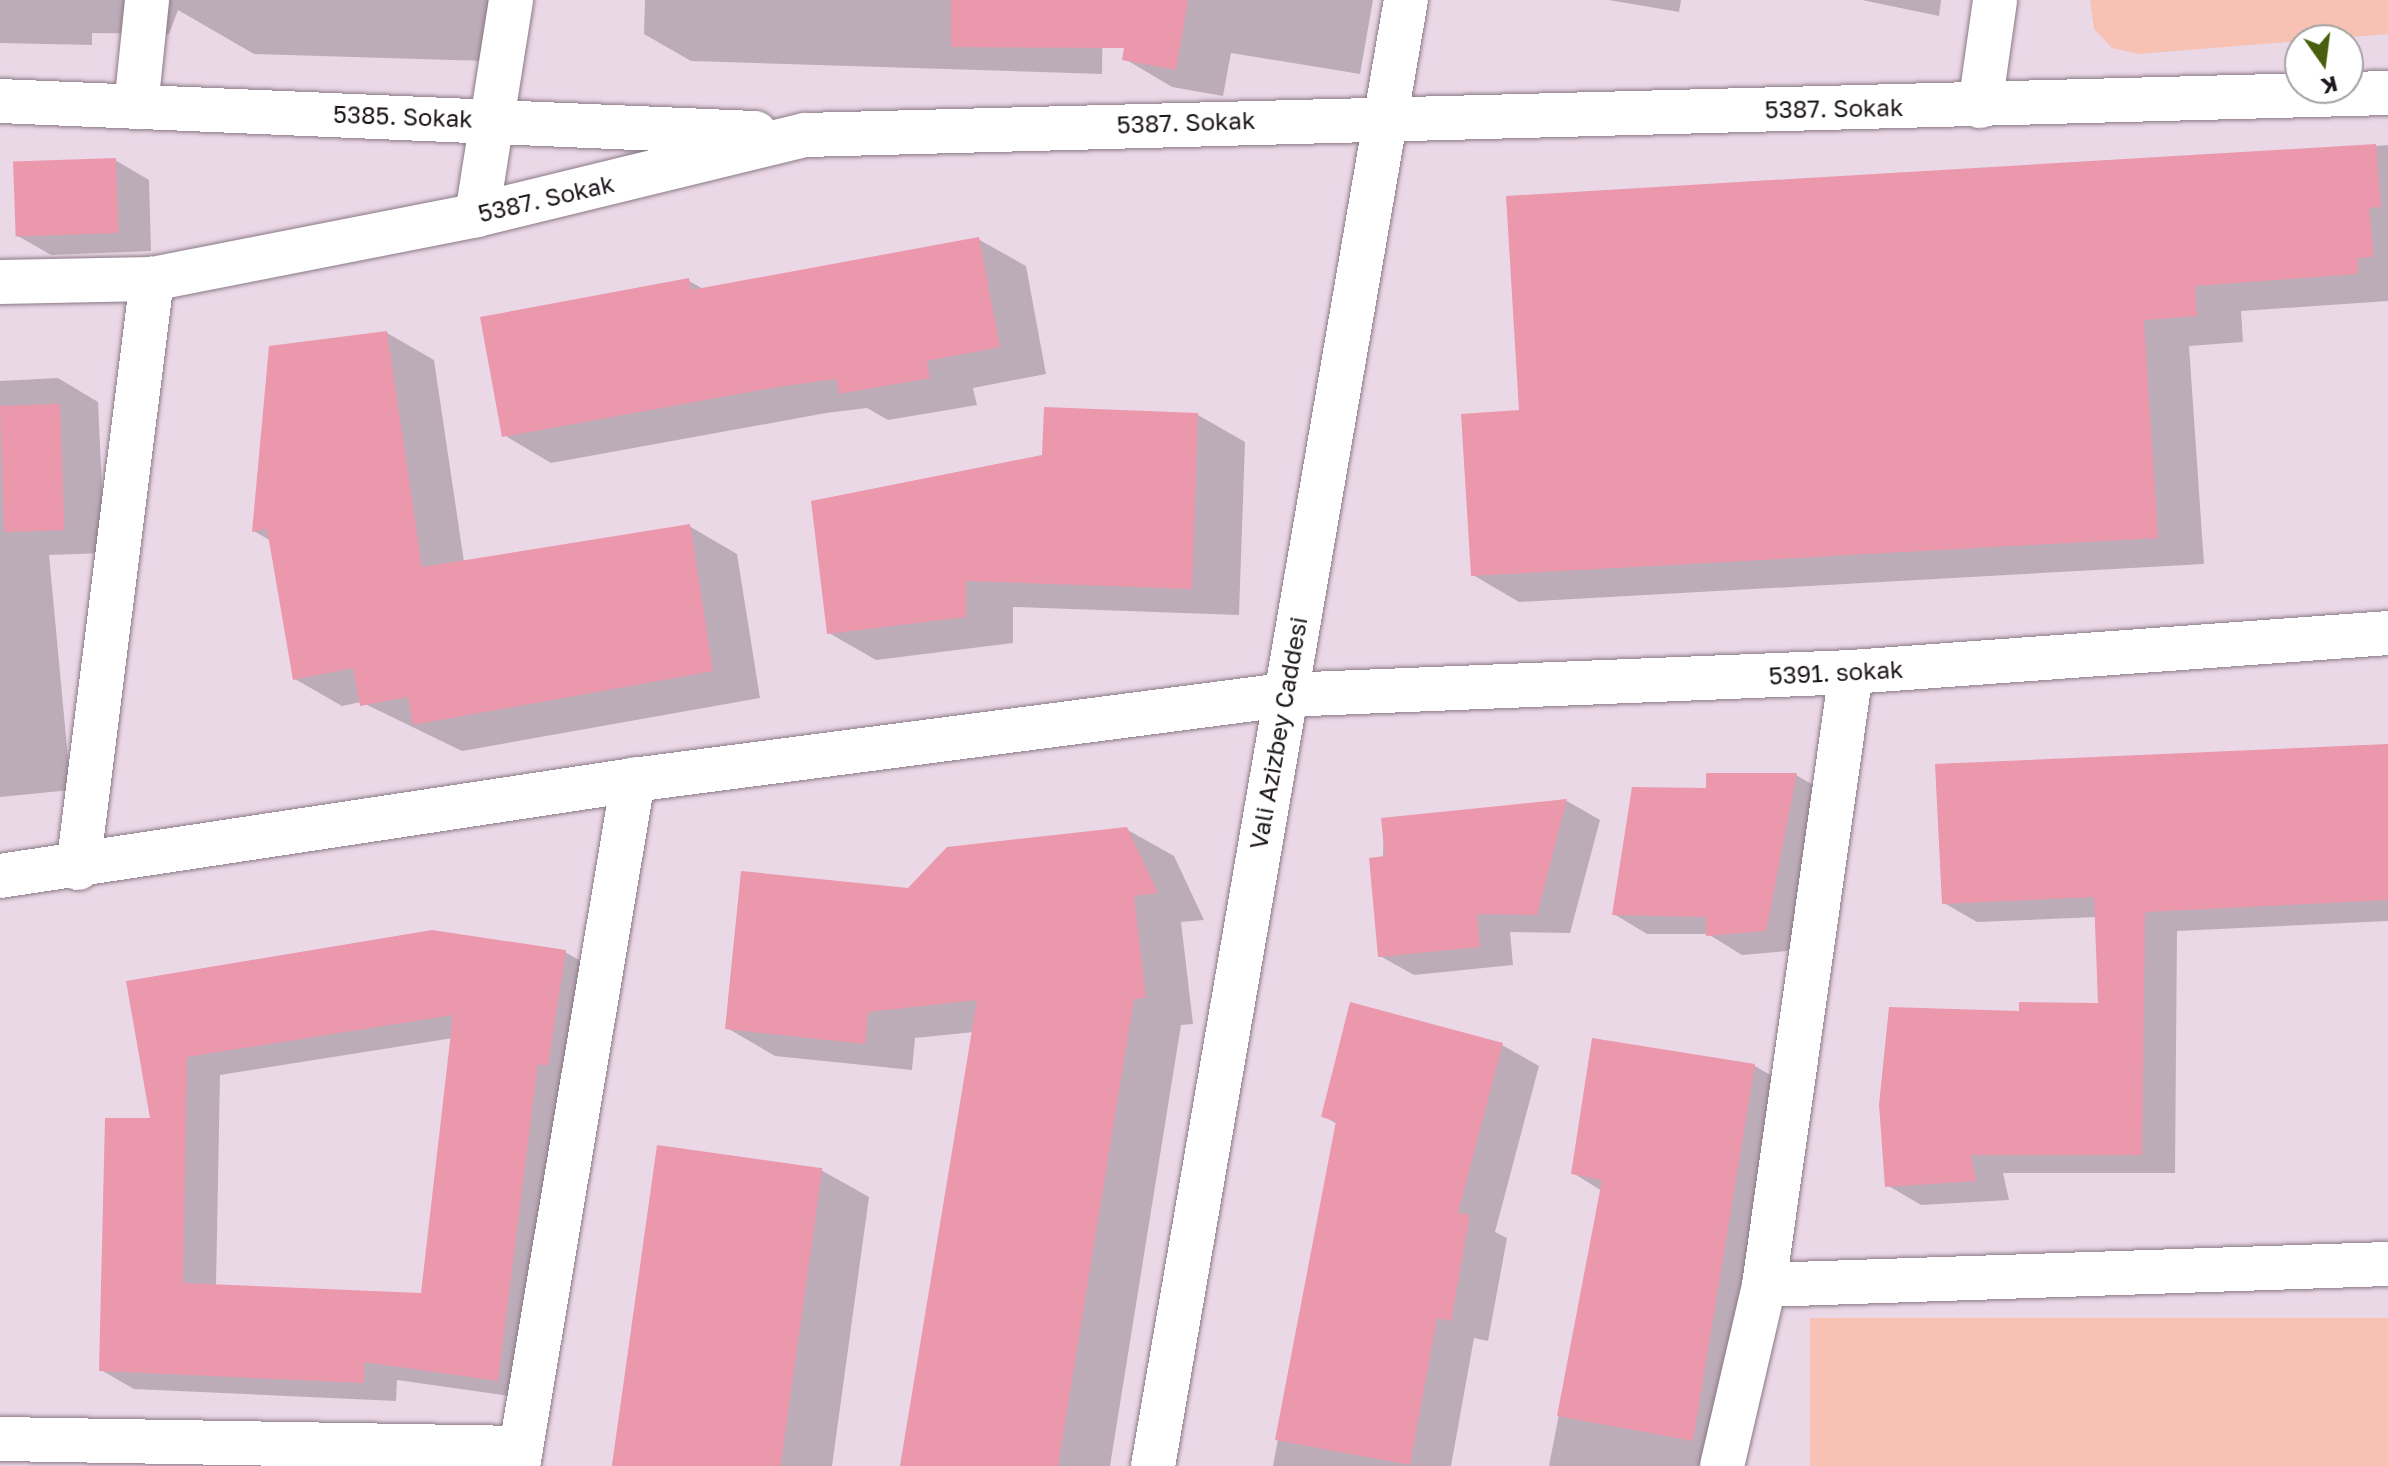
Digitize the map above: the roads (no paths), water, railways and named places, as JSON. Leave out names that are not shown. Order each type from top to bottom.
[{"type":"street","points":[[136,107],[147,0]]},
{"type":"street","points":[[477,215],[495,120],[511,0]]},
{"type":"street","name":"Vali Azizbey Caddesi","points":[[1153,1466],[1406,0]]},
{"type":"street","points":[[1980,106],[1995,0]]},
{"type":"street","name":"5387. Sokak","points":[[0,282],[152,279],[477,215],[805,135],[1387,114],[1980,106],[2388,93]]},
{"type":"street","name":"5385. Sokak","points":[[0,101],[805,135]]},
{"type":"street","points":[[78,868],[152,279]]},
{"type":"street","name":"5391. sokak","points":[[0,876],[78,868],[633,780],[1284,695],[1851,672],[2388,633]]},
{"type":"street","points":[[1722,1466],[1764,1285],[1851,672]]},
{"type":"street","points":[[0,1439],[520,1457],[633,780]]},
{"type":"street","points":[[1764,1285],[2388,1264]]}]
